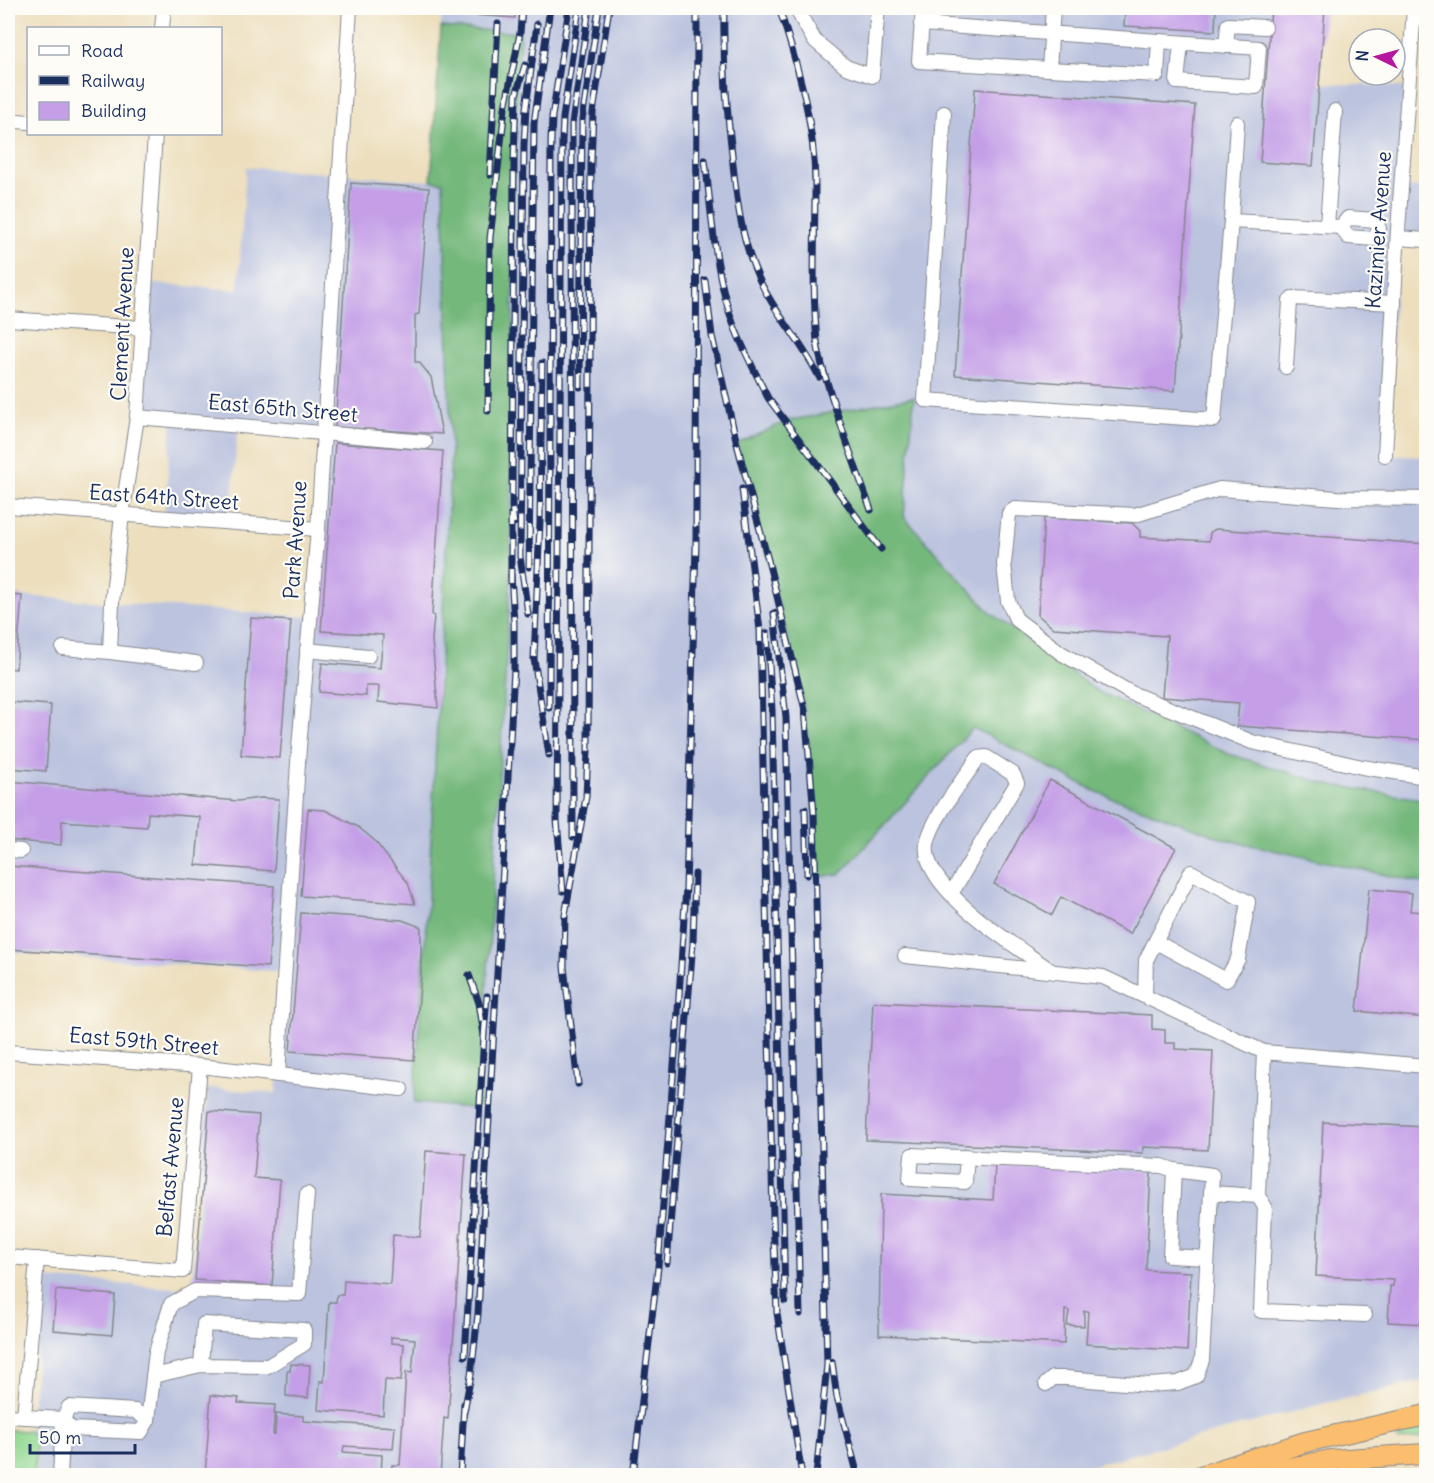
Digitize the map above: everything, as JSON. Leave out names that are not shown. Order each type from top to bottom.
[{"type":"highway","points":[[1201,1476],[1305,1442],[1426,1414]]},
{"type":"highway","points":[[1249,1476],[1330,1460],[1426,1454]]},
{"type":"street","points":[[162,27],[164,8]]},
{"type":"street","name":"Park Avenue","points":[[278,1075],[298,759],[318,529],[350,8]]},
{"type":"street","points":[[796,8],[814,40],[846,67],[872,76],[878,8]]},
{"type":"street","points":[[922,8],[919,61],[1157,75],[1159,41]]},
{"type":"street","points":[[1049,69],[1053,8]]},
{"type":"street","name":"Kazimier Avenue","points":[[1385,455],[1414,8]]},
{"type":"street","points":[[921,24],[1258,48],[1256,87],[1177,82],[1181,43]]},
{"type":"street","points":[[1226,46],[1228,25],[1265,27]]},
{"type":"street","points":[[1326,226],[1335,111]]},
{"type":"street","points":[[944,113],[925,400],[1214,420],[1231,221],[1236,123]]},
{"type":"street","points":[[8,120],[27,122]]},
{"type":"street","name":"Clement Avenue","points":[[110,652],[112,602],[137,417],[155,135]]},
{"type":"street","points":[[1348,218],[1376,220],[1379,229],[1375,239],[1368,239],[1348,237],[1341,227],[1348,218]]},
{"type":"street","points":[[1231,221],[1341,227]]},
{"type":"street","points":[[1379,229],[1426,240]]},
{"type":"street","points":[[1287,367],[1290,301],[1293,298],[1394,303]]},
{"type":"street","points":[[8,319],[142,328]]},
{"type":"street","name":"East 65th Street","points":[[137,417],[425,442]]},
{"type":"street","points":[[1426,499],[1337,498],[1220,489],[1135,515],[1015,509],[1009,513],[1004,564],[1008,601],[1016,619],[1061,653],[1131,693],[1252,742],[1362,767],[1426,777]]},
{"type":"street","name":"East 64th Street","points":[[8,506],[318,529]]},
{"type":"street","points":[[63,648],[196,663]]},
{"type":"street","points":[[308,650],[368,656]]},
{"type":"street","points":[[951,894],[1017,783],[1013,774],[986,758],[978,758],[934,826],[927,845],[929,865],[951,894],[969,912],[1052,972]]},
{"type":"street","points":[[1145,996],[1146,960],[1191,872],[1248,902],[1238,959],[1226,980],[1156,942]]},
{"type":"street","points":[[905,956],[1103,977],[1264,1052],[1426,1066]]},
{"type":"street","name":"East 59th Street","points":[[8,1052],[200,1066],[401,1089]]},
{"type":"street","points":[[1264,1052],[1258,1196],[1265,1207],[1262,1311],[1365,1315]]},
{"type":"street","name":"Belfast Avenue","points":[[37,1259],[183,1271],[200,1066]]},
{"type":"street","points":[[967,1156],[1162,1166],[1173,1170],[1212,1175],[1202,1360],[1196,1376],[1178,1383],[1149,1385],[1060,1378],[1053,1378],[1046,1384]]},
{"type":"street","points":[[1173,1170],[1170,1256],[1207,1258]]},
{"type":"street","points":[[1211,1193],[1258,1196]]},
{"type":"street","points":[[8,1416],[63,1419],[71,1429],[141,1431],[148,1420],[156,1352],[171,1304],[195,1291],[299,1294],[307,1194]]},
{"type":"street","points":[[8,1257],[37,1259],[24,1417]]},
{"type":"street","points":[[153,1376],[201,1365],[268,1366],[304,1344],[304,1330],[204,1324],[201,1365]]},
{"type":"street","points":[[60,1476],[63,1419],[69,1407],[135,1410],[148,1420]]},
{"type":"shaded area","points":[[442,8],[1324,8],[1319,83],[1347,84],[1347,87],[1409,87],[1402,187],[1426,188],[1426,240],[1398,238],[1385,455],[1426,457],[1426,836],[1116,745],[787,422],[737,444],[805,710],[814,813],[816,877],[840,874],[973,727],[1097,792],[1224,839],[1426,884],[1426,1380],[1322,1404],[1056,1475],[36,1475],[39,1434],[30,1432],[44,1279],[175,1288],[192,1284],[208,1088],[276,1093],[284,972],[8,952],[8,595],[310,617],[323,432],[238,425],[230,523],[164,518],[172,420],[137,417],[145,283],[238,290],[246,167],[443,182],[451,454],[428,898],[414,1103],[480,1108],[511,575],[514,159],[520,33],[441,27]]},
{"type":"green space","points":[[441,27],[520,33],[514,159],[511,575],[480,1105],[469,1108],[414,1103],[428,898],[451,454],[443,182],[431,181]]},
{"type":"green space","points":[[914,397],[904,517],[991,613],[1097,691],[1229,754],[1326,784],[1426,800],[1426,884],[1224,839],[1097,792],[973,728],[840,874],[816,877],[814,813],[805,710],[737,444],[787,421]]},
{"type":"green space","points":[[1426,1426],[1426,1437],[1397,1441],[1395,1434]]},
{"type":"green space","points":[[8,1430],[29,1431],[30,1434],[37,1434],[34,1475],[8,1475]]},
{"type":"building","points":[[445,8],[516,8],[515,18],[445,13]]},
{"type":"building","points":[[1125,8],[1216,8],[1215,31],[1124,26]]},
{"type":"building","points":[[1271,8],[1325,8],[1313,166],[1260,162]]},
{"type":"building","points":[[975,89],[1195,105],[1175,391],[955,375]]},
{"type":"building","points":[[351,183],[429,188],[419,314],[415,315],[415,362],[419,362],[431,377],[442,434],[335,427]]},
{"type":"building","points":[[335,443],[443,451],[432,615],[434,616],[432,640],[438,708],[378,702],[379,686],[366,686],[366,696],[319,692],[322,663],[380,668],[383,635],[321,631]]},
{"type":"building","points":[[1044,518],[1132,523],[1140,531],[1140,537],[1209,541],[1210,532],[1216,529],[1426,544],[1426,740],[1237,726],[1239,703],[1162,697],[1167,636],[1053,628],[1038,615]]},
{"type":"building","points":[[8,595],[22,596],[16,669],[8,668]]},
{"type":"building","points":[[251,618],[291,621],[280,758],[241,755]]},
{"type":"building","points":[[8,702],[51,705],[46,771],[8,768]]},
{"type":"building","points":[[1050,780],[1176,848],[1130,934],[1061,897],[1052,915],[994,884]]},
{"type":"building","points":[[8,781],[238,801],[260,798],[279,799],[274,871],[196,865],[200,817],[148,813],[147,827],[62,821],[61,845],[8,840]]},
{"type":"building","points":[[308,809],[325,810],[358,827],[374,840],[408,883],[415,904],[301,896]]},
{"type":"building","points":[[8,866],[274,886],[268,967],[8,949]]},
{"type":"building","points":[[1369,889],[1412,893],[1410,911],[1426,912],[1426,1018],[1357,1011]]},
{"type":"building","points":[[301,913],[402,920],[421,927],[421,974],[414,1060],[290,1051]]},
{"type":"building","points":[[873,1002],[1152,1015],[1152,1029],[1165,1030],[1165,1043],[1175,1043],[1175,1049],[1213,1051],[1208,1150],[1143,1147],[1143,1153],[866,1140]]},
{"type":"building","points":[[209,1111],[259,1115],[254,1178],[280,1180],[272,1286],[195,1280]]},
{"type":"building","points":[[1323,1122],[1426,1127],[1426,1324],[1388,1322],[1390,1286],[1393,1286],[1394,1280],[1316,1276]]},
{"type":"building","points":[[426,1151],[466,1154],[448,1419],[444,1418],[440,1476],[391,1476],[392,1465],[400,1465],[406,1372],[412,1373],[415,1339],[391,1337],[391,1343],[404,1344],[401,1381],[385,1380],[383,1415],[318,1410],[320,1381],[324,1382],[329,1302],[336,1302],[337,1295],[343,1295],[344,1280],[390,1284],[393,1235],[420,1237]]},
{"type":"building","points":[[995,1165],[1151,1172],[1146,1270],[1191,1272],[1187,1351],[1086,1344],[1088,1311],[1084,1311],[1084,1326],[1067,1325],[1069,1311],[1065,1310],[1064,1344],[879,1335],[881,1194],[993,1200]]},
{"type":"building","points":[[56,1290],[115,1295],[112,1335],[53,1330]]},
{"type":"building","points":[[291,1364],[310,1365],[308,1398],[286,1396],[287,1371],[290,1371]]},
{"type":"building","points":[[211,1395],[239,1398],[238,1403],[275,1405],[273,1434],[275,1434],[276,1414],[303,1416],[303,1421],[395,1427],[393,1449],[344,1446],[343,1452],[382,1455],[381,1476],[205,1476]]},
{"type":"railway","points":[[488,411],[490,238],[505,108],[520,33],[522,8]]},
{"type":"railway","points":[[529,567],[534,123],[550,8]]},
{"type":"railway","points":[[549,708],[551,142],[552,117],[569,8]]},
{"type":"railway","points":[[563,891],[557,820],[562,141],[563,118],[579,8]]},
{"type":"railway","points":[[573,837],[572,124],[589,8]]},
{"type":"railway","points":[[580,387],[582,120],[599,8]]},
{"type":"railway","points":[[578,1084],[564,967],[565,915],[586,797],[591,163],[593,113],[609,8]]},
{"type":"railway","points":[[633,1476],[658,1267],[686,887],[696,546],[697,8]]},
{"type":"railway","points":[[724,8],[728,117],[740,218],[753,264],[765,292],[819,377]]},
{"type":"railway","points":[[779,8],[799,73],[812,140],[818,350],[839,420],[871,510]]},
{"type":"railway","points":[[490,175],[498,24]]},
{"type":"railway","points":[[528,614],[520,556],[524,144],[526,108],[537,24]]},
{"type":"railway","points":[[514,523],[512,507],[514,159],[516,95],[525,65]]},
{"type":"railway","points":[[705,160],[714,242],[722,283],[733,323],[745,352],[768,398],[881,549]]},
{"type":"railway","points":[[705,280],[712,336],[737,444],[805,710],[814,813],[827,1364],[816,1476]]},
{"type":"railway","points":[[542,363],[540,522],[534,659],[549,755]]},
{"type":"railway","points":[[742,489],[760,630],[777,1313],[802,1476]]},
{"type":"railway","points":[[511,514],[511,583]]},
{"type":"railway","points":[[464,1412],[478,1314],[514,669],[511,575]]},
{"type":"railway","points":[[774,613],[786,717],[800,1314]]},
{"type":"railway","points":[[767,633],[772,710],[785,1301]]},
{"type":"railway","points":[[805,809],[807,875]]},
{"type":"railway","points":[[667,1263],[693,942],[695,874]]},
{"type":"railway","points":[[465,1356],[484,1035],[479,1003],[469,975]]},
{"type":"railway","points":[[484,1035],[487,996]]},
{"type":"railway","points":[[832,1362],[837,1397],[858,1476]]},
{"type":"railway","points":[[460,1476],[464,1404]]}]
